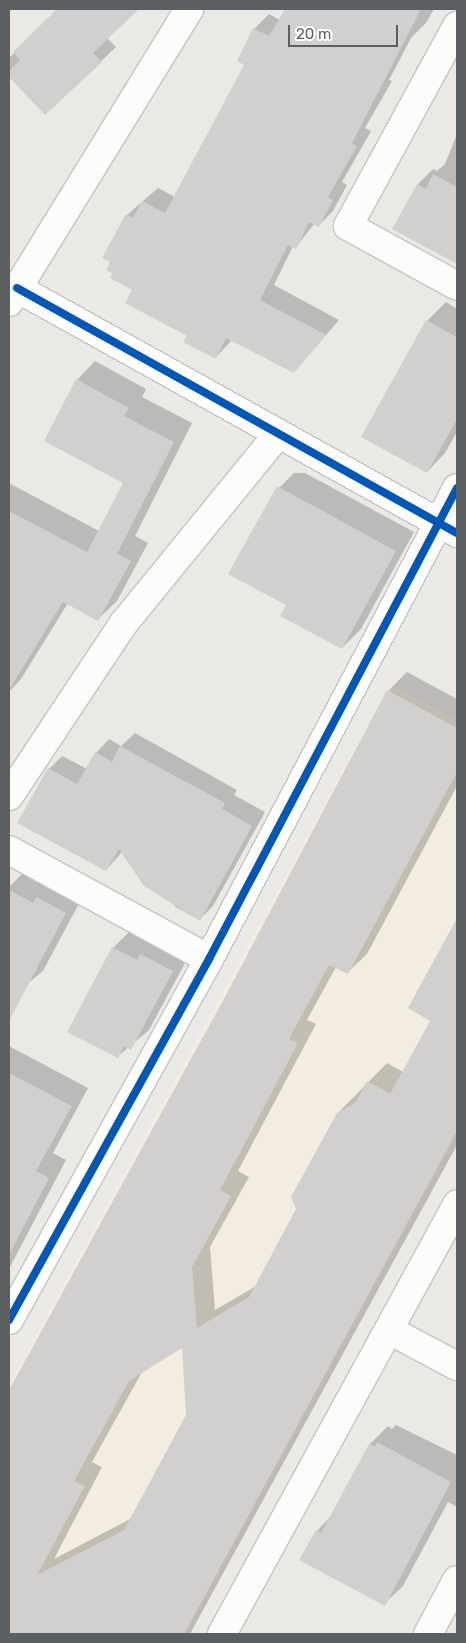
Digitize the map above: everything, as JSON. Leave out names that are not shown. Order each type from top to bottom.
[{"type":"street","points":[[189,9],[13,295],[278,434],[448,528]]},
{"type":"street","points":[[457,26],[348,226],[457,286]]},
{"type":"street","points":[[9,796],[124,623],[278,434]]},
{"type":"street","points":[[9,1320],[448,528],[457,488]]},
{"type":"street","points":[[9,850],[209,959]]},
{"type":"street","points":[[222,1634],[457,1204]]},
{"type":"street","points":[[389,1330],[457,1366]]},
{"type":"street","points":[[428,1634],[457,1580]]},
{"type":"shaded area","points":[[390,684],[457,720],[457,1135],[186,1634],[9,1634],[9,1385]]},
{"type":"building","points":[[57,9],[139,9],[93,53],[102,62],[45,115],[9,77],[9,71],[20,60],[13,52]]},
{"type":"building","points":[[285,9],[421,9],[352,143],[357,146],[328,197],[333,200],[319,227],[309,222],[296,249],[288,245],[260,300],[326,335],[294,373],[226,338],[216,359],[183,342],[187,336],[125,303],[132,290],[110,278],[112,273],[106,270],[110,262],[102,258],[126,214],[133,218],[142,201],[165,213],[244,65],[237,61],[253,28],[269,36]]},
{"type":"building","points":[[433,174],[457,187],[457,264],[392,229],[417,184],[426,189]]},
{"type":"building","points":[[426,320],[457,337],[457,419],[427,473],[361,437]]},
{"type":"building","points":[[76,379],[129,408],[124,416],[174,442],[117,554],[131,561],[98,621],[63,602],[9,690],[9,511],[87,552],[123,483],[44,441]]},
{"type":"building","points":[[277,486],[396,551],[342,649],[280,616],[286,605],[228,574]]},
{"type":"building","points":[[387,690],[457,728],[457,772],[348,974],[329,965],[289,1039],[298,1043],[220,1190],[231,1196],[192,1267],[197,1328],[249,1297],[296,1209],[291,1197],[337,1113],[356,1102],[367,1081],[390,1094],[430,1021],[408,1008],[457,918],[457,1131],[184,1634],[9,1634],[9,1390],[225,997]],"holes":[[[182,1348],[186,1415],[124,1530],[37,1575],[85,1486],[74,1481],[129,1381]]]},
{"type":"building","points":[[120,746],[225,803],[222,809],[252,826],[200,921],[144,886],[119,849],[106,871],[17,823],[48,768],[77,784],[95,752],[112,762]]},
{"type":"building","points":[[9,890],[33,903],[36,897],[66,913],[9,1021]]},
{"type":"building","points":[[112,947],[137,960],[140,954],[173,971],[131,1050],[124,1046],[118,1058],[67,1032]]},
{"type":"building","points":[[9,1073],[72,1106],[36,1171],[49,1178],[9,1255]]},
{"type":"building","points":[[377,1442],[451,1482],[385,1606],[299,1560],[316,1530],[321,1533],[369,1444],[375,1447]]},
{"type":"cycle path","points":[[17,288],[457,533]]},
{"type":"cycle path","points":[[9,1320],[209,959],[457,488]]}]
